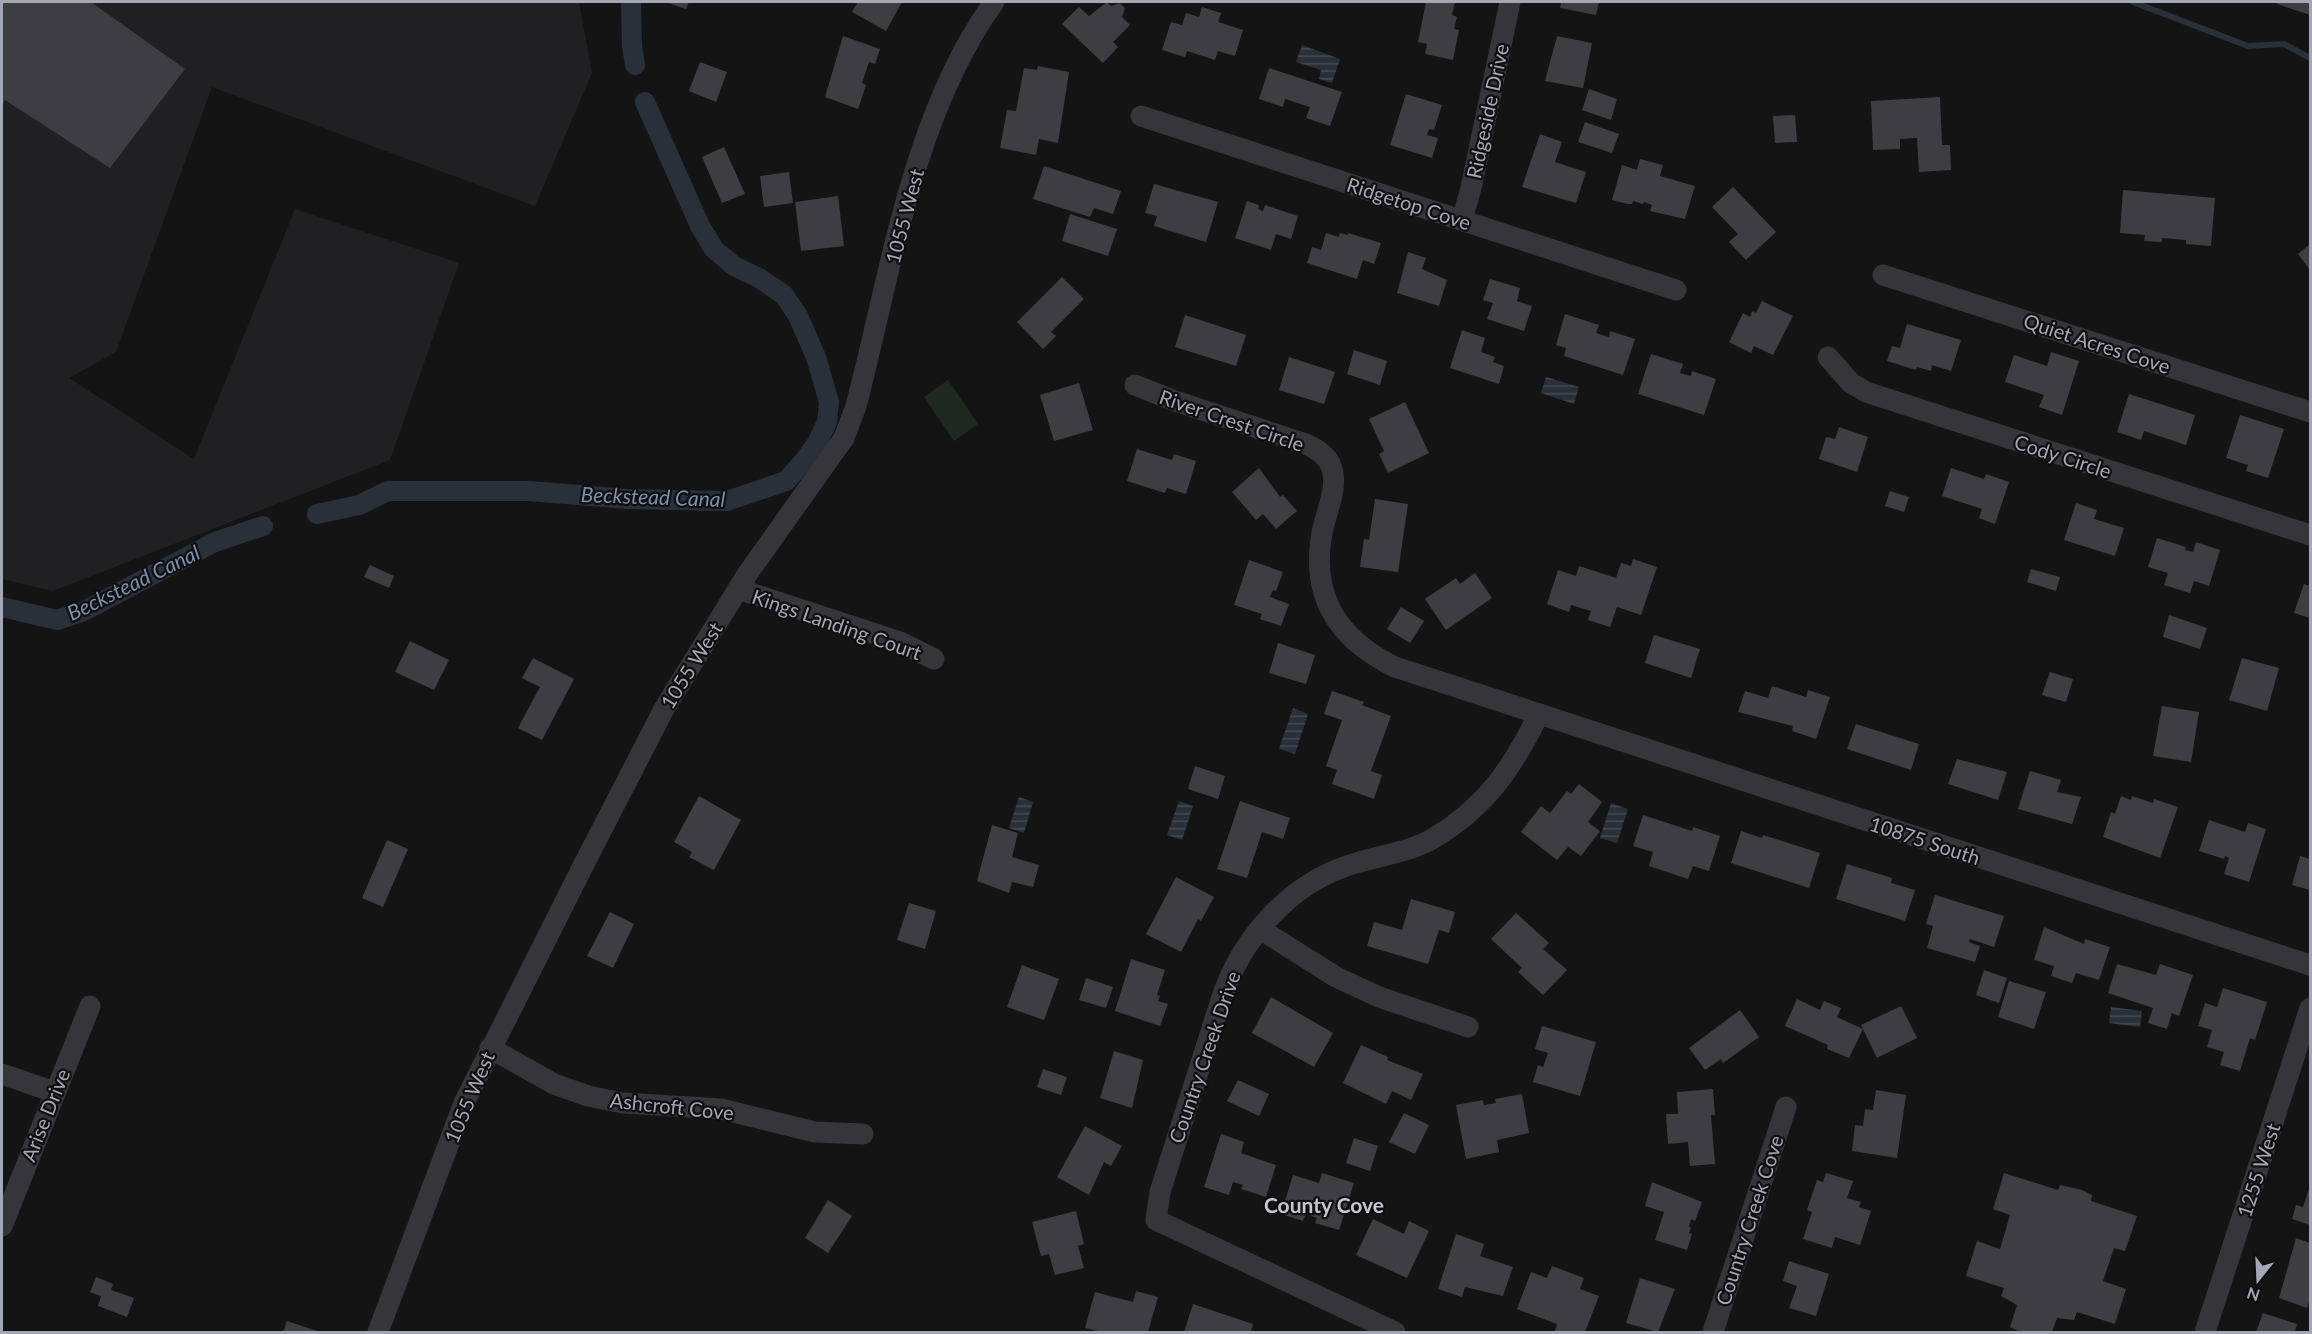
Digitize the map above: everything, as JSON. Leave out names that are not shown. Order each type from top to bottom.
[{"type":"street","name":"1055 West","points":[[378,1332],[464,1103],[664,710],[738,589],[844,438],[856,406],[923,145],[954,71],[994,2]]},
{"type":"street","name":"Ridgeside Drive","points":[[1462,220],[1472,188],[1510,2]]},
{"type":"street","name":"Ridgetop Cove","points":[[1141,116],[1676,290]]},
{"type":"street","name":"Quiet Acres Cove","points":[[1883,275],[2310,412]]},
{"type":"street","name":"Cody Circle","points":[[1828,357],[1838,372],[1866,392],[2310,536]]},
{"type":"street","name":"River Crest Circle","points":[[1135,385],[1175,401],[1306,444],[1324,455],[1330,464],[1334,483],[1319,553],[1320,577],[1326,600],[1337,622],[1352,641],[1372,656],[1395,666],[1539,714]]},
{"type":"street","name":"Kings Landing Court","points":[[738,589],[900,642],[934,659]]},
{"type":"street","name":"Country Creek Drive","points":[[1395,1332],[1156,1220],[1160,1192],[1231,972],[1244,949],[1260,928],[1281,906],[1329,873],[1432,839],[1462,818],[1497,785],[1516,759],[1539,714]]},
{"type":"street","name":"10875 South","points":[[1539,714],[2310,965]]},
{"type":"street","points":[[1260,928],[1347,982],[1379,997],[1467,1027]]},
{"type":"street","name":"Arise Drive","points":[[2,1226],[90,1005]]},
{"type":"street","name":"1255 West","points":[[2205,1332],[2310,1008]]},
{"type":"street","name":"Ashcroft Cove","points":[[490,1048],[554,1084],[588,1096],[623,1103],[721,1109],[815,1132],[863,1134]]},
{"type":"street","points":[[2,1074],[54,1092]]},
{"type":"street","name":"Country Creek Cove","points":[[1713,1332],[1785,1107]]},
{"type":"shaded area","points":[[2,2],[579,2],[592,73],[535,206],[212,87],[116,352],[69,378],[194,459],[295,209],[459,263],[390,460],[53,591],[2,579]]},
{"type":"shaded area","points":[[1302,45],[1340,59],[1332,83],[1319,79],[1321,70],[1296,62]]},
{"type":"shaded area","points":[[1546,377],[1579,387],[1574,404],[1541,393]]},
{"type":"shaded area","points":[[948,380],[978,424],[954,441],[924,397]]},
{"type":"shaded area","points":[[1293,708],[1308,714],[1295,754],[1279,749]]},
{"type":"shaded area","points":[[1019,797],[1033,802],[1024,833],[1009,828]]},
{"type":"shaded area","points":[[1179,801],[1193,806],[1182,840],[1167,835]]},
{"type":"shaded area","points":[[1611,803],[1628,809],[1617,843],[1600,838]]},
{"type":"shaded area","points":[[2111,1007],[2142,1011],[2140,1027],[2109,1023]]},
{"type":"building","points":[[2,2],[91,2],[185,69],[110,168],[5,100],[2,106]]},
{"type":"building","points":[[665,2],[689,2],[686,9]]},
{"type":"building","points":[[858,2],[902,2],[886,31],[852,12]]},
{"type":"building","points":[[1107,2],[1111,6],[1120,3],[1125,8],[1122,17],[1130,25],[1113,42],[1118,47],[1103,63],[1062,24],[1079,7],[1089,16]]},
{"type":"building","points":[[1426,2],[1455,2],[1452,15],[1457,17],[1454,29],[1459,30],[1453,60],[1425,54],[1427,44],[1418,42]]},
{"type":"building","points":[[1561,2],[1599,2],[1596,15],[1560,8]]},
{"type":"building","points":[[2278,2],[2310,2],[2310,15],[2277,4]]},
{"type":"building","points":[[1202,7],[1221,13],[1218,22],[1243,30],[1235,56],[1218,51],[1215,60],[1187,51],[1185,57],[1162,50],[1171,22],[1182,25],[1186,13],[1199,17]]},
{"type":"building","points":[[843,36],[880,49],[875,64],[869,62],[862,83],[866,85],[858,109],[825,97]]},
{"type":"building","points":[[1557,36],[1592,43],[1583,88],[1545,81]]},
{"type":"building","points":[[700,62],[727,72],[716,102],[689,91]]},
{"type":"building","points":[[1038,66],[1069,72],[1058,143],[1039,139],[1036,155],[1000,148],[1007,110],[1016,111],[1024,68],[1037,70]]},
{"type":"building","points":[[1269,68],[1342,92],[1330,126],[1306,118],[1310,107],[1285,99],[1283,107],[1259,99]]},
{"type":"building","points":[[1589,89],[1617,99],[1611,120],[1582,110]]},
{"type":"building","points":[[1406,94],[1442,105],[1434,130],[1429,129],[1427,135],[1438,138],[1432,158],[1390,145]]},
{"type":"building","points":[[1940,97],[1942,145],[1950,145],[1951,170],[1919,172],[1917,138],[1900,139],[1900,149],[1873,150],[1871,101]]},
{"type":"building","points":[[1795,115],[1797,142],[1775,143],[1773,116]]},
{"type":"building","points":[[1585,122],[1619,134],[1612,153],[1578,142]]},
{"type":"building","points":[[1540,134],[1562,142],[1555,162],[1586,172],[1576,203],[1522,187]]},
{"type":"building","points":[[724,147],[745,194],[722,203],[702,157]]},
{"type":"building","points":[[1640,159],[1663,165],[1660,176],[1695,186],[1685,219],[1650,211],[1652,205],[1644,202],[1643,204],[1633,201],[1632,204],[1627,204],[1612,200],[1622,165],[1637,170]]},
{"type":"building","points":[[1044,166],[1121,191],[1113,214],[1094,208],[1090,217],[1033,199]]},
{"type":"building","points":[[789,172],[793,203],[764,207],[760,176]]},
{"type":"building","points":[[1154,184],[1218,202],[1206,242],[1154,226],[1157,216],[1145,213]]},
{"type":"building","points":[[1733,187],[1776,232],[1746,260],[1729,242],[1738,234],[1712,207]]},
{"type":"building","points":[[2123,190],[2215,198],[2211,246],[2186,244],[2186,240],[2162,238],[2162,242],[2144,241],[2145,235],[2120,233]]},
{"type":"building","points":[[838,196],[844,246],[801,251],[795,202]]},
{"type":"building","points":[[1247,201],[1259,205],[1258,209],[1263,211],[1265,205],[1298,216],[1291,239],[1276,234],[1271,250],[1235,238]]},
{"type":"building","points":[[1070,214],[1117,229],[1108,256],[1062,241]]},
{"type":"building","points":[[1326,233],[1339,237],[1340,233],[1348,235],[1348,233],[1381,243],[1374,264],[1363,260],[1357,279],[1307,263],[1312,247],[1321,250]]},
{"type":"building","points":[[2310,244],[2310,270],[2298,254]]},
{"type":"building","points":[[1408,252],[1426,258],[1422,269],[1447,280],[1439,306],[1397,293]]},
{"type":"building","points":[[1062,277],[1084,299],[1051,332],[1056,336],[1043,349],[1017,322]]},
{"type":"building","points":[[1490,279],[1520,288],[1517,301],[1532,306],[1524,331],[1487,319],[1493,303],[1483,300]]},
{"type":"building","points":[[1762,301],[1793,316],[1773,355],[1754,346],[1751,353],[1729,342],[1743,313],[1750,317],[1752,311],[1756,313]]},
{"type":"building","points":[[1565,314],[1599,325],[1596,333],[1609,337],[1610,331],[1635,339],[1623,375],[1564,356],[1566,348],[1556,345]]},
{"type":"building","points":[[1185,315],[1246,335],[1236,366],[1175,347]]},
{"type":"building","points":[[1907,324],[1961,340],[1951,371],[1932,365],[1931,371],[1917,367],[1916,370],[1887,361],[1892,346],[1900,348]]},
{"type":"building","points":[[1462,330],[1485,338],[1481,352],[1495,357],[1493,362],[1504,366],[1499,384],[1450,368]]},
{"type":"building","points":[[1354,350],[1387,361],[1380,385],[1347,374]]},
{"type":"building","points":[[2051,352],[2079,361],[2062,415],[2039,407],[2044,395],[2005,382],[2014,355],[2047,366]]},
{"type":"building","points":[[1651,354],[1683,364],[1680,373],[1691,376],[1692,371],[1716,379],[1704,415],[1638,394]]},
{"type":"building","points":[[1289,357],[1335,372],[1324,404],[1279,390]]},
{"type":"building","points":[[1079,383],[1093,430],[1054,441],[1040,395]]},
{"type":"building","points":[[2129,394],[2195,415],[2186,445],[2144,431],[2141,440],[2117,432]]},
{"type":"building","points":[[1405,402],[1429,453],[1388,473],[1379,454],[1384,451],[1369,419]]},
{"type":"building","points":[[2240,415],[2284,429],[2268,478],[2246,471],[2248,465],[2226,458]]},
{"type":"building","points":[[1839,427],[1868,437],[1857,472],[1819,459],[1826,437],[1835,439]]},
{"type":"building","points":[[1137,449],[1172,460],[1174,454],[1196,461],[1186,494],[1167,488],[1165,493],[1127,481]]},
{"type":"building","points":[[1259,468],[1280,497],[1283,495],[1297,511],[1276,529],[1263,514],[1256,520],[1232,492]]},
{"type":"building","points":[[1951,468],[1984,479],[1986,474],[2009,482],[1995,524],[1979,518],[1982,509],[1942,496]]},
{"type":"building","points":[[1890,491],[1909,497],[1904,512],[1885,506]]},
{"type":"building","points":[[1375,499],[1408,504],[1398,572],[1360,567],[1364,539],[1369,540]]},
{"type":"building","points":[[2076,503],[2097,510],[2094,519],[2124,528],[2115,556],[2064,540]]},
{"type":"building","points":[[2157,538],[2186,547],[2185,550],[2193,552],[2196,542],[2220,550],[2209,586],[2194,581],[2190,593],[2164,585],[2168,573],[2148,567]]},
{"type":"building","points":[[1633,559],[1657,567],[1641,615],[1617,607],[1610,627],[1588,620],[1591,611],[1571,605],[1569,612],[1547,604],[1558,570],[1576,576],[1579,566],[1616,578],[1621,563],[1631,566]]},
{"type":"building","points":[[1249,560],[1283,572],[1276,591],[1273,590],[1270,597],[1289,604],[1281,626],[1260,619],[1262,614],[1234,605]]},
{"type":"building","points":[[370,565],[394,576],[389,588],[364,577]]},
{"type":"building","points":[[2031,569],[2060,577],[2056,591],[2027,582]]},
{"type":"building","points":[[1475,573],[1492,598],[1446,630],[1425,599],[1456,578],[1460,584]]},
{"type":"building","points":[[2304,584],[2310,586],[2310,618],[2294,613]]},
{"type":"building","points":[[1401,607],[1424,621],[1410,643],[1387,629]]},
{"type":"building","points":[[2169,615],[2207,628],[2200,649],[2163,637]]},
{"type":"building","points":[[1654,635],[1700,649],[1691,678],[1645,663]]},
{"type":"building","points":[[410,641],[449,660],[434,690],[395,672]]},
{"type":"building","points":[[1278,643],[1315,655],[1306,684],[1269,673]]},
{"type":"building","points":[[533,658],[574,679],[542,740],[518,728],[540,687],[522,678]]},
{"type":"building","points":[[2242,658],[2279,668],[2267,711],[2229,700]]},
{"type":"building","points":[[2050,672],[2073,679],[2066,702],[2042,695]]},
{"type":"building","points":[[1772,686],[1806,697],[1808,690],[1830,697],[1816,739],[1792,731],[1793,726],[1738,712],[1745,691],[1768,698]]},
{"type":"building","points":[[1332,691],[1364,702],[1362,705],[1391,716],[1371,771],[1382,775],[1374,799],[1332,784],[1337,770],[1326,766],[1342,720],[1324,714]]},
{"type":"building","points":[[2162,706],[2199,712],[2191,762],[2153,756]]},
{"type":"building","points":[[1856,724],[1919,744],[1911,770],[1847,749]]},
{"type":"building","points":[[1957,759],[2007,772],[1998,800],[1948,784]]},
{"type":"building","points":[[1195,766],[1225,776],[1218,799],[1188,789]]},
{"type":"building","points":[[2030,771],[2061,780],[2057,792],[2081,797],[2072,824],[2018,809]]},
{"type":"building","points":[[1579,784],[1602,802],[1588,822],[1600,831],[1581,856],[1568,847],[1557,860],[1521,832],[1541,806],[1550,813],[1567,791],[1571,794]]},
{"type":"building","points":[[699,796],[741,820],[714,870],[689,857],[692,852],[674,842]]},
{"type":"building","points":[[2121,796],[2131,800],[2132,796],[2153,803],[2154,799],[2178,807],[2160,858],[2103,837],[2111,812],[2115,814]]},
{"type":"building","points":[[1240,801],[1290,818],[1283,839],[1262,832],[1247,878],[1217,869]]},
{"type":"building","points":[[1643,815],[1692,831],[1693,827],[1720,836],[1709,871],[1693,866],[1688,879],[1649,866],[1653,852],[1633,846]]},
{"type":"building","points":[[2209,820],[2245,832],[2248,823],[2266,829],[2249,882],[2224,874],[2229,858],[2225,856],[2224,859],[2199,851]]},
{"type":"building","points":[[992,825],[1018,833],[1012,857],[1039,865],[1033,887],[1012,882],[1009,893],[977,881]]},
{"type":"building","points":[[1741,831],[1762,838],[1763,835],[1820,853],[1809,888],[1731,863]]},
{"type":"building","points":[[387,840],[408,849],[383,907],[362,898]]},
{"type":"building","points":[[2300,856],[2310,859],[2310,890],[2292,885]]},
{"type":"building","points":[[1847,864],[1892,878],[1891,883],[1915,890],[1905,921],[1836,899]]},
{"type":"building","points":[[1176,877],[1214,897],[1201,921],[1198,919],[1181,952],[1146,934]]},
{"type":"building","points":[[1935,895],[2004,916],[1994,947],[1970,939],[1969,942],[1980,946],[1975,962],[1927,948],[1933,926],[1926,924]]},
{"type":"building","points":[[1411,899],[1455,912],[1449,933],[1439,930],[1428,964],[1367,946],[1374,922],[1402,930]]},
{"type":"building","points":[[909,903],[936,911],[925,949],[897,940]]},
{"type":"building","points":[[610,912],[634,924],[613,968],[587,956]]},
{"type":"building","points":[[1516,913],[1549,943],[1543,949],[1567,970],[1543,995],[1518,972],[1522,968],[1491,939]]},
{"type":"building","points":[[2044,927],[2084,944],[2085,939],[2110,947],[2099,980],[2076,973],[2072,983],[2051,976],[2054,966],[2034,960]]},
{"type":"building","points":[[1131,959],[1165,970],[1157,995],[1160,996],[1158,1001],[1168,1004],[1160,1026],[1115,1011]]},
{"type":"building","points":[[2117,964],[2156,975],[2160,964],[2193,975],[2179,1016],[2172,1013],[2167,1029],[2148,1023],[2153,1008],[2108,993]]},
{"type":"building","points":[[1022,965],[1059,979],[1044,1020],[1007,1007]]},
{"type":"building","points":[[1984,970],[2007,978],[1999,1003],[1976,995]]},
{"type":"building","points":[[1086,978],[1113,987],[1106,1008],[1079,1000]]},
{"type":"building","points":[[2009,981],[2046,992],[2034,1029],[1998,1017]]},
{"type":"building","points":[[2223,988],[2267,1002],[2255,1040],[2250,1038],[2240,1071],[2220,1065],[2224,1052],[2207,1047],[2212,1030],[2198,1026],[2205,1003],[2217,1007]]},
{"type":"building","points":[[1271,997],[1333,1033],[1314,1067],[1252,1033]]},
{"type":"building","points":[[1797,999],[1820,1010],[1824,1001],[1841,1008],[1837,1017],[1863,1029],[1849,1058],[1827,1049],[1828,1045],[1785,1026]]},
{"type":"building","points":[[1901,1006],[1917,1038],[1877,1058],[1861,1025]]},
{"type":"building","points":[[1740,1010],[1759,1037],[1723,1063],[1721,1059],[1705,1070],[1689,1048]]},
{"type":"building","points":[[1542,1026],[1596,1042],[1580,1096],[1533,1082],[1538,1065],[1543,1067],[1548,1053],[1535,1049]]},
{"type":"building","points":[[1361,1045],[1388,1057],[1387,1060],[1423,1074],[1411,1100],[1392,1091],[1386,1104],[1343,1083]]},
{"type":"building","points":[[1114,1051],[1143,1060],[1132,1108],[1100,1098]]},
{"type":"building","points":[[1043,1069],[1067,1077],[1061,1095],[1037,1087]]},
{"type":"building","points":[[1238,1080],[1269,1094],[1259,1116],[1227,1101]]},
{"type":"building","points":[[1713,1089],[1715,1115],[1711,1115],[1715,1164],[1690,1166],[1688,1142],[1668,1144],[1666,1114],[1678,1114],[1677,1092]]},
{"type":"building","points":[[1876,1090],[1906,1095],[1897,1158],[1852,1151],[1855,1125],[1863,1126],[1865,1109],[1873,1110]]},
{"type":"building","points":[[1522,1094],[1529,1133],[1497,1140],[1499,1152],[1466,1159],[1456,1105],[1483,1100],[1484,1105],[1496,1103],[1495,1099]]},
{"type":"building","points":[[1404,1113],[1429,1125],[1415,1154],[1389,1142]]},
{"type":"building","points":[[1085,1126],[1122,1146],[1111,1166],[1104,1162],[1089,1195],[1057,1177]]},
{"type":"building","points":[[1221,1134],[1244,1142],[1241,1153],[1276,1165],[1266,1197],[1241,1189],[1243,1185],[1233,1182],[1229,1195],[1204,1187]]},
{"type":"building","points":[[1354,1138],[1378,1146],[1370,1171],[1346,1163]]},
{"type":"building","points":[[1322,1173],[1354,1183],[1339,1230],[1315,1223],[1317,1218],[1306,1214],[1303,1221],[1281,1214],[1293,1175],[1319,1183]]},
{"type":"building","points":[[1826,1173],[1853,1181],[1847,1198],[1861,1202],[1859,1207],[1871,1211],[1860,1245],[1835,1237],[1832,1248],[1803,1239],[1812,1212],[1807,1210],[1817,1180],[1823,1182]]},
{"type":"building","points":[[2004,1173],[2058,1190],[2060,1185],[2082,1190],[2092,1195],[2091,1201],[2137,1216],[2125,1251],[2114,1248],[2103,1281],[2126,1289],[2115,1324],[2077,1312],[2074,1320],[2057,1318],[2052,1332],[2020,1332],[2010,1327],[2017,1305],[2001,1296],[2004,1288],[1966,1276],[1977,1241],[2000,1249],[2010,1215],[1993,1209]]},
{"type":"building","points":[[1652,1182],[1702,1202],[1695,1221],[1691,1219],[1689,1233],[1692,1234],[1687,1250],[1655,1240],[1664,1212],[1645,1206]]},
{"type":"building","points":[[2310,1186],[2310,1225],[2292,1219],[2296,1205],[2303,1207]]},
{"type":"building","points":[[828,1200],[852,1216],[828,1253],[805,1238]]},
{"type":"building","points":[[1076,1211],[1084,1244],[1078,1246],[1084,1268],[1055,1275],[1049,1254],[1041,1256],[1032,1222]]},
{"type":"building","points":[[1373,1219],[1404,1234],[1409,1221],[1429,1231],[1407,1278],[1356,1255]]},
{"type":"building","points":[[1456,1234],[1484,1244],[1480,1256],[1513,1267],[1503,1296],[1465,1287],[1462,1297],[1438,1289]]},
{"type":"building","points":[[2296,1238],[2310,1243],[2310,1299],[2307,1308],[2279,1298]]},
{"type":"building","points":[[1789,1261],[1829,1274],[1816,1316],[1789,1308],[1797,1286],[1783,1281]]},
{"type":"building","points":[[1552,1266],[1584,1278],[1580,1289],[1599,1296],[1585,1332],[1555,1331],[1557,1324],[1517,1309],[1531,1272],[1547,1278]]},
{"type":"building","points":[[96,1277],[113,1284],[111,1290],[134,1298],[127,1317],[98,1306],[101,1296],[90,1292]]},
{"type":"building","points":[[1640,1278],[1675,1289],[1658,1332],[1626,1323]]},
{"type":"building","points":[[1136,1291],[1158,1297],[1148,1332],[1102,1332],[1085,1328],[1095,1292],[1133,1302]]},
{"type":"building","points":[[1193,1304],[1253,1324],[1251,1332],[1184,1332]]},
{"type":"building","points":[[2263,1313],[2297,1324],[2295,1331],[2300,1332],[2256,1332]]},
{"type":"building","points":[[287,1321],[320,1332],[283,1332]]},
{"type":"waterway","name":"Beckstead Canal","points":[[631,2],[635,65]]},
{"type":"waterway","points":[[2133,2],[2248,46],[2284,44],[2310,58]]},
{"type":"waterway","name":"Beckstead Canal","points":[[317,514],[359,505],[388,491],[529,491],[627,499],[727,501],[786,481],[804,461],[817,443],[827,422],[829,402],[816,357],[798,316],[784,295],[759,278],[734,266],[714,249],[700,226],[645,102]]},
{"type":"waterway","name":"Beckstead Canal","points":[[2,607],[57,620],[84,611],[215,542],[263,526]]},
{"type":"district","name":"County Cove","points":[[1324,1204]]}]
